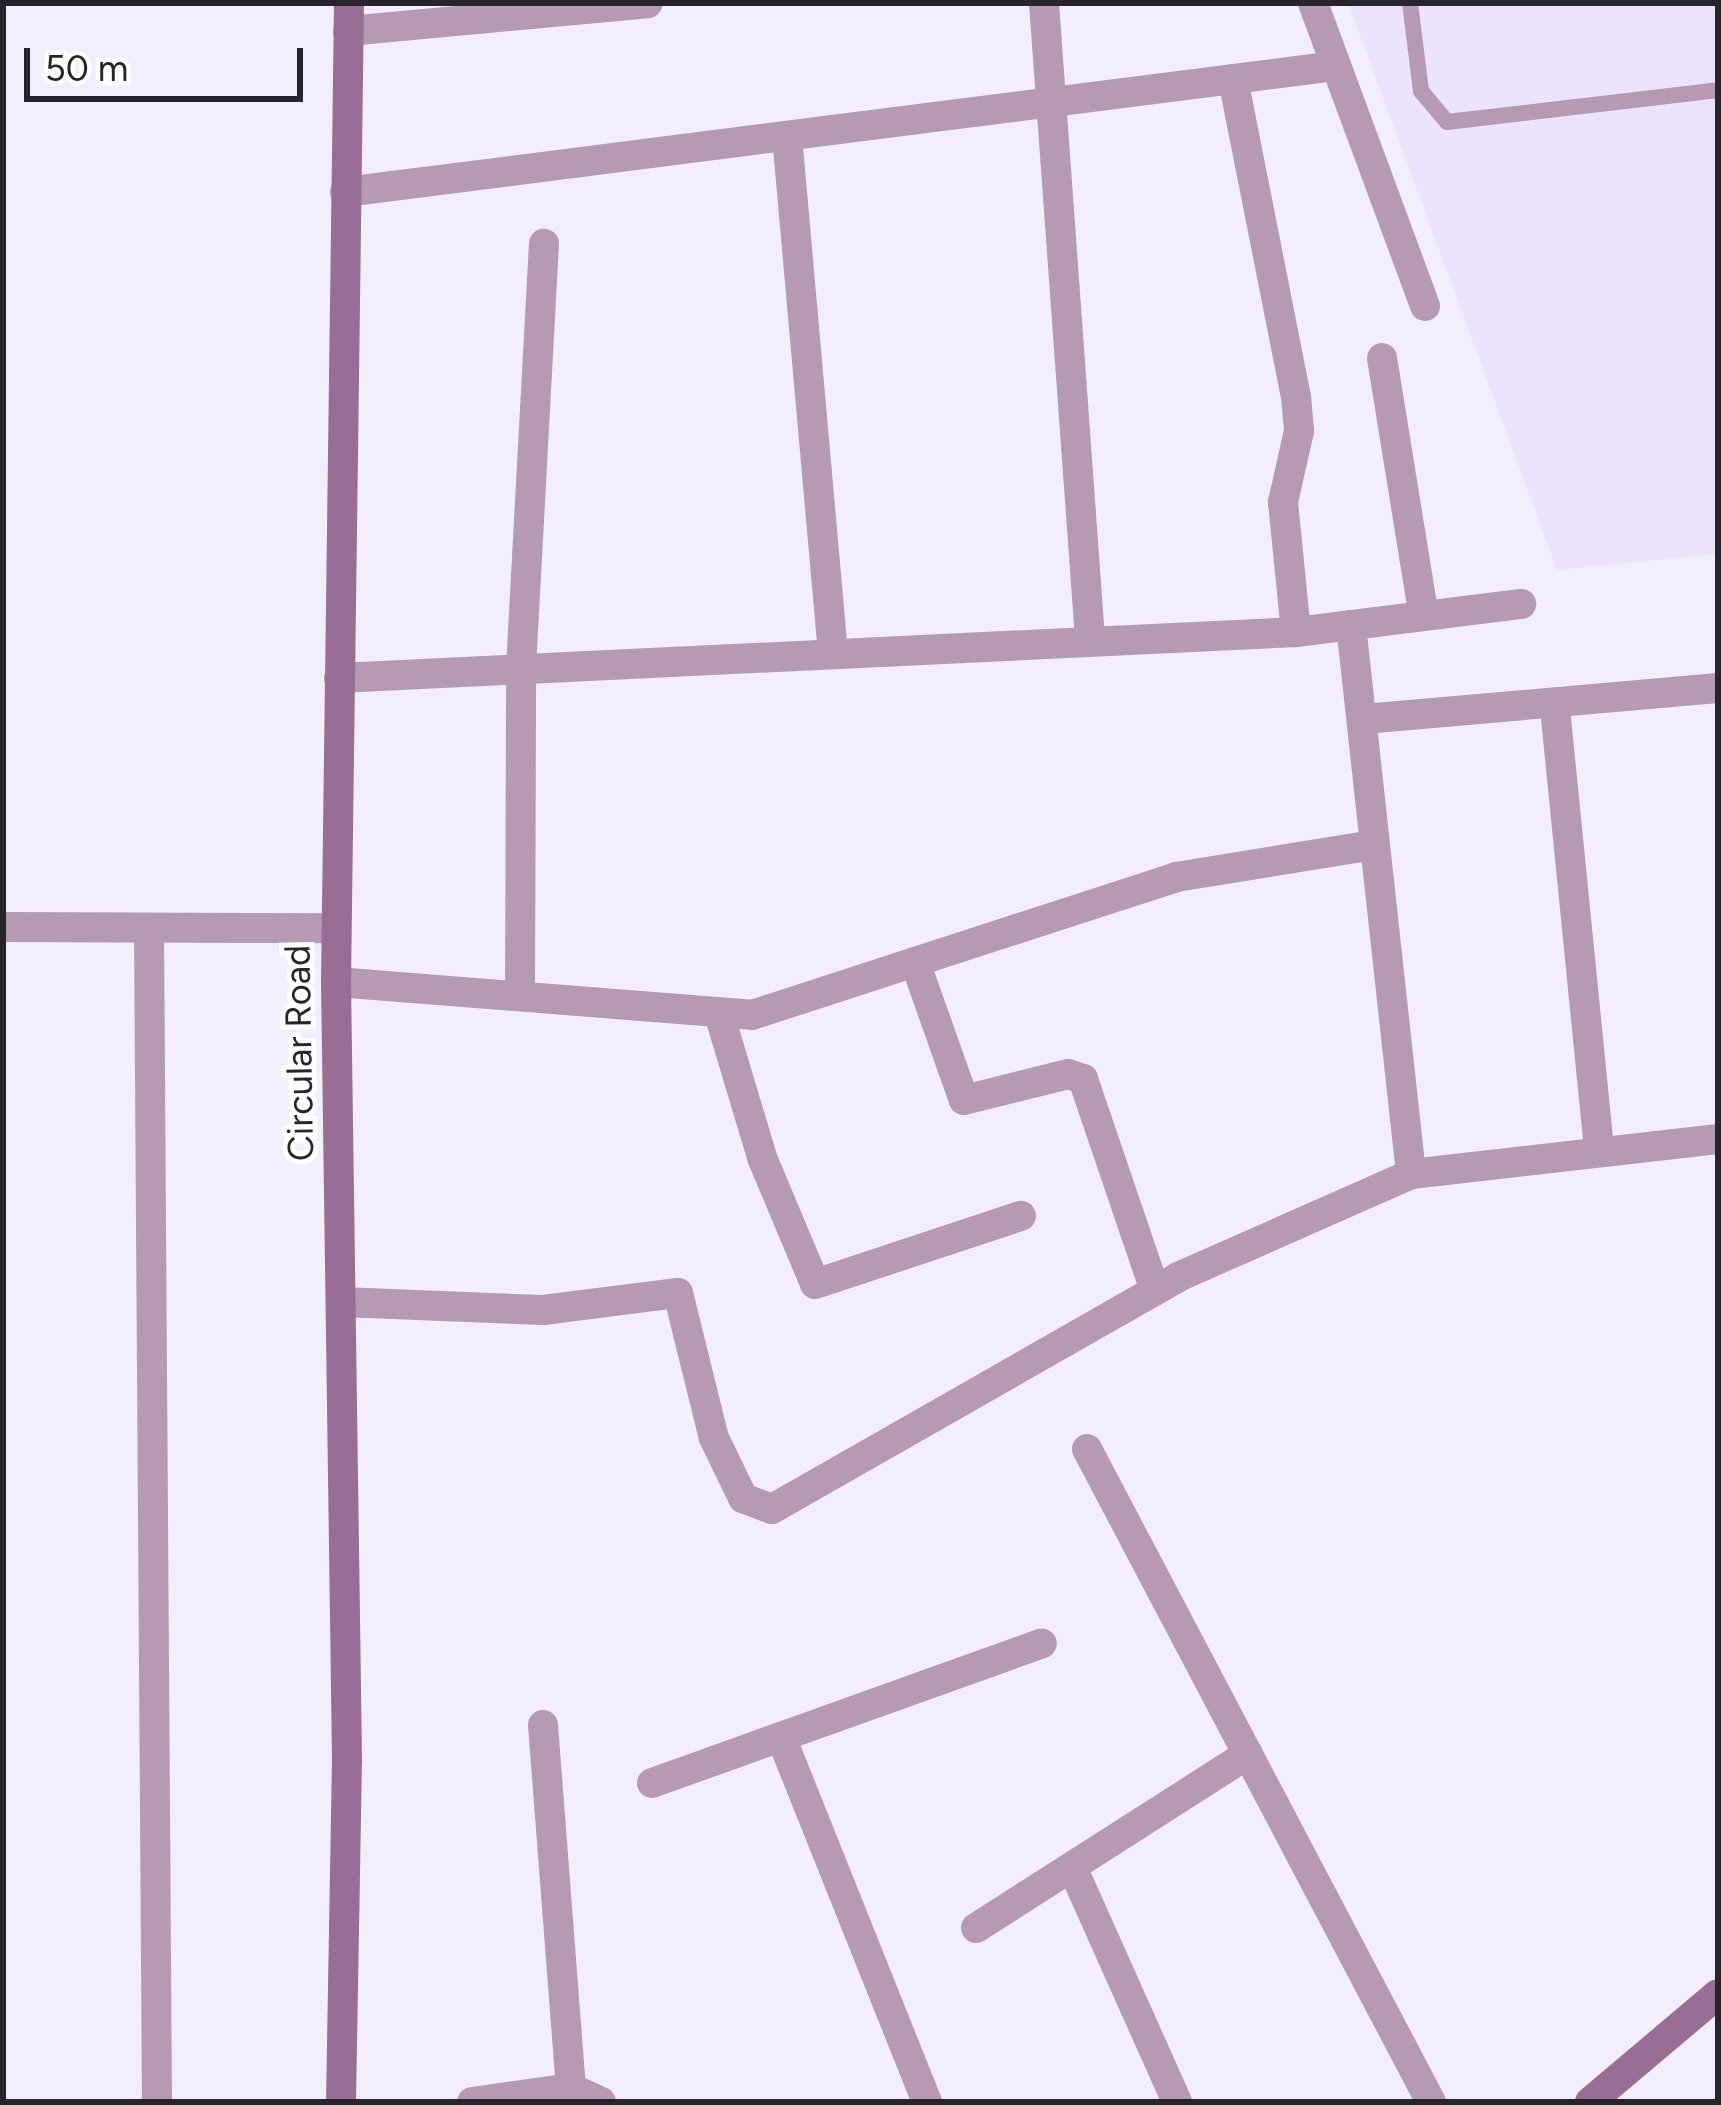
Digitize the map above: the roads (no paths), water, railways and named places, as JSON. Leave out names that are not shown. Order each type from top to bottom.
[{"type":"main road","name":"Circular Road","points":[[341,2102],[342,1302],[336,928],[348,17]]},
{"type":"main road","points":[[1590,2102],[1718,1994]]},
{"type":"street","points":[[348,17],[648,3]]},
{"type":"street","points":[[1044,3],[1090,640]]},
{"type":"street","points":[[1313,3],[1425,306]]},
{"type":"street","points":[[345,192],[1336,66]]},
{"type":"street","points":[[1233,79],[1296,396],[1299,431],[1283,502],[1296,632]]},
{"type":"street","points":[[787,136],[833,652]]},
{"type":"street","points":[[520,994],[521,668],[544,244]]},
{"type":"street","points":[[1382,358],[1424,616]]},
{"type":"street","points":[[338,678],[1296,632],[1521,604]]},
{"type":"street","points":[[1351,626],[1411,1174]]},
{"type":"street","points":[[1364,719],[1555,708],[1718,688]]},
{"type":"street","points":[[1555,708],[1599,1151]]},
{"type":"street","points":[[336,982],[520,994],[720,1017],[781,1008],[1176,877],[1374,845]]},
{"type":"street","points":[[3,927],[336,928]]},
{"type":"street","points":[[149,928],[157,2102]]},
{"type":"street","points":[[914,962],[964,1100],[1083,1079],[1155,1289]]},
{"type":"street","points":[[720,1017],[763,1160],[814,1284],[1021,1216]]},
{"type":"street","points":[[342,1302],[543,1310],[678,1293],[714,1438],[758,1510],[1155,1289],[1411,1174],[1718,1139]]},
{"type":"street","points":[[1087,1448],[1432,2102]]},
{"type":"street","points":[[652,1783],[1042,1643]]},
{"type":"street","points":[[543,1725],[571,2088]]},
{"type":"street","points":[[781,1737],[927,2102]]},
{"type":"street","points":[[976,1928],[1248,1754]]},
{"type":"street","points":[[1072,1867],[1177,2102]]},
{"type":"street","points":[[472,2102],[571,2088],[601,2102]]},
{"type":"lane","points":[[1410,3],[1421,91],[1447,122],[1718,90]]}]
